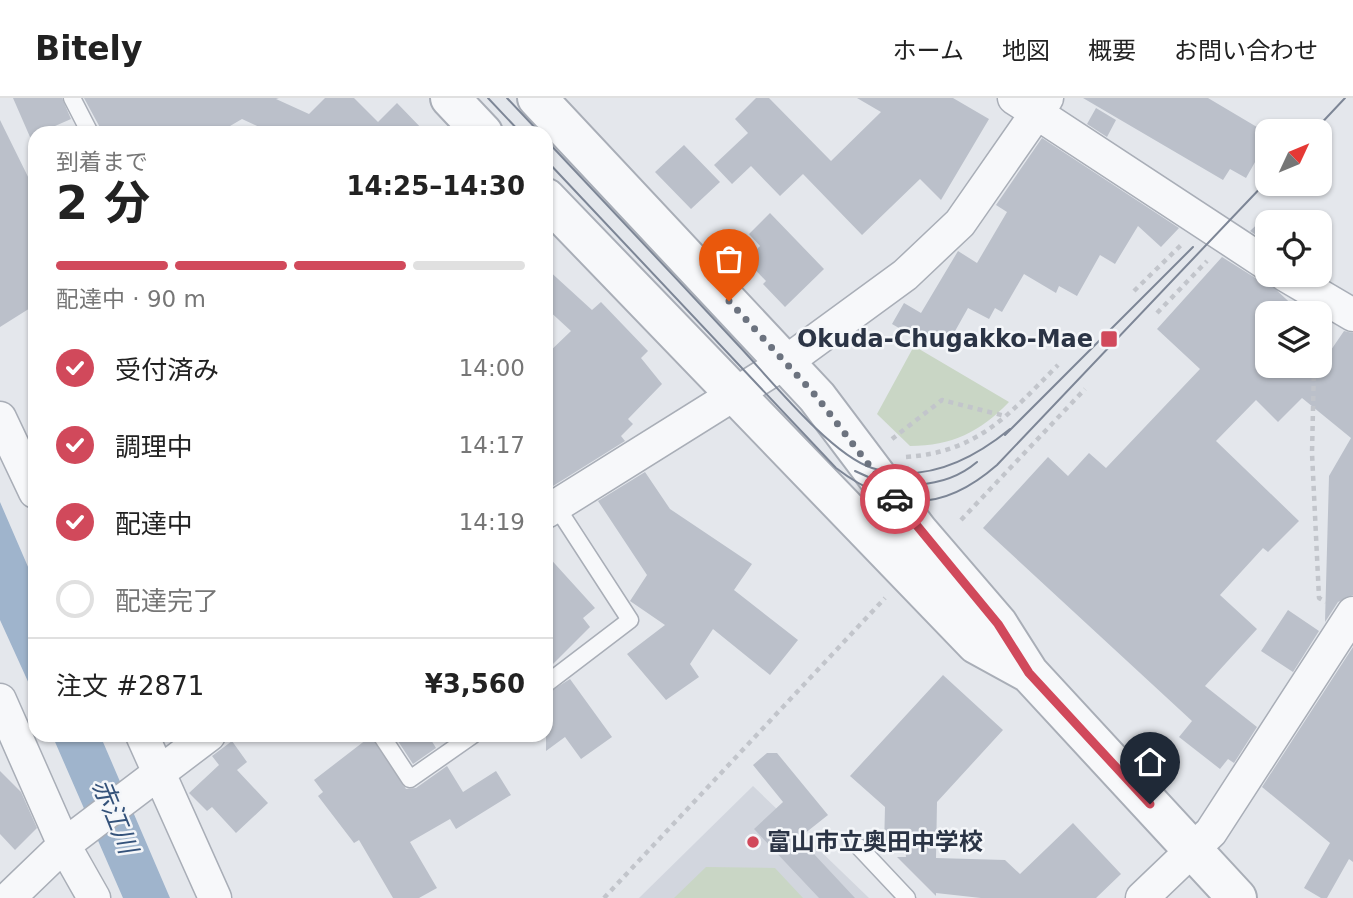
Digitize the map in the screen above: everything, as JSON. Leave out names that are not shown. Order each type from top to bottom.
[{"type":"street","points":[[450,98],[476,126]]},
{"type":"street","points":[[537,98],[786,362],[844,430],[918,531],[998,624],[1029,673],[1237,898]]},
{"type":"street","points":[[553,508],[786,362],[905,275],[960,223],[1033,103],[1255,256]]},
{"type":"street","points":[[553,205],[976,644],[1029,673]]},
{"type":"street","points":[[1305,287],[1353,315]]},
{"type":"street","points":[[0,418],[28,477]]},
{"type":"street","points":[[1142,898],[1191,848],[1212,832],[1352,614]]},
{"type":"street","points":[[0,700],[72,840],[94,898]]},
{"type":"street","points":[[143,742],[148,782],[215,898]]},
{"type":"street","points":[[9,898],[72,840],[200,742]]},
{"type":"lane","points":[[72,98],[86,126]]},
{"type":"lane","points":[[553,512],[630,620],[553,679]]},
{"type":"lane","points":[[386,742],[410,779],[463,742]]},
{"type":"lane","points":[[859,847],[907,898]]},
{"type":"path","points":[[1134,292],[1217,229]]},
{"type":"path","points":[[1157,313],[1217,229]]},
{"type":"path","points":[[905,457],[935,455],[960,447],[986,434],[1058,365]]},
{"type":"path","points":[[1314,378],[1312,453],[1319,598],[1352,614]]},
{"type":"path","points":[[961,520],[1085,389]]},
{"type":"path","points":[[890,441],[942,400],[1006,416]]},
{"type":"path","points":[[604,898],[908,576]]},
{"type":"shaded area","name":"富山市立奥田中学校","points":[[753,786],[869,898],[639,898]]},
{"type":"green space","points":[[914,346],[1009,402],[987,422],[964,435],[939,443],[910,446],[877,414]]},
{"type":"green space","points":[[706,867],[775,868],[803,898],[674,898]]},
{"type":"water","points":[[0,502],[28,567],[28,682],[0,620]]},
{"type":"water","name":"赤江川","points":[[55,742],[103,742],[170,898],[123,898]]},
{"type":"building","points":[[13,98],[62,98],[71,119],[55,126],[28,126],[28,132]]},
{"type":"building","points":[[84,98],[279,98],[276,99],[309,114],[325,98],[354,98],[378,122],[397,103],[419,126],[257,126],[242,119],[230,126],[99,126]]},
{"type":"building","points":[[756,98],[769,98],[831,161],[881,112],[857,98],[953,98],[989,119],[941,200],[920,179],[862,235],[803,174],[780,196],[751,166],[732,184],[714,165],[748,133],[735,119]]},
{"type":"building","points":[[1083,98],[1208,98],[1255,126],[1255,162],[1246,178],[1230,169],[1223,180]]},
{"type":"building","points":[[1096,108],[1116,120],[1107,137],[1087,124]]},
{"type":"building","points":[[0,120],[28,177],[28,309],[0,327]]},
{"type":"building","points":[[1042,138],[1179,228],[1161,247],[1138,226],[1115,264],[1100,255],[1077,296],[1059,286],[1056,293],[1024,274],[1002,312],[995,308],[989,319],[968,308],[945,349],[935,349],[892,324],[904,303],[921,313],[958,251],[977,263],[1007,212],[996,205]]},
{"type":"building","points":[[684,145],[720,182],[691,209],[655,172]]},
{"type":"building","points":[[770,213],[824,269],[785,307],[763,284],[766,281],[746,260],[760,246],[749,234]]},
{"type":"building","points":[[1222,257],[1255,278],[1255,287],[1273,287],[1288,301],[1255,301],[1255,378],[1332,378],[1332,348],[1344,331],[1353,333],[1353,595],[1338,602],[1325,622],[1329,476],[1351,438],[1302,398],[1278,422],[1256,400],[1216,441],[1299,521],[1268,552],[1263,548],[1220,595],[1257,629],[1205,686],[1257,727],[1234,763],[1228,759],[1220,769],[1179,737],[1192,721],[983,528],[1048,457],[1068,476],[1089,453],[1106,468],[1200,369],[1157,329]]},
{"type":"building","points":[[553,274],[592,310],[601,302],[648,351],[641,358],[662,384],[628,419],[633,424],[621,436],[625,441],[553,486],[553,348],[571,331],[553,314]]},
{"type":"building","points":[[645,472],[670,509],[752,564],[734,590],[798,640],[770,675],[713,629],[690,664],[699,677],[666,700],[627,654],[665,625],[630,601],[647,575],[598,501]]},
{"type":"building","points":[[553,562],[595,608],[583,618],[590,627],[553,664]]},
{"type":"building","points":[[1288,610],[1319,631],[1293,672],[1261,651]]},
{"type":"building","points":[[1353,647],[1353,862],[1349,859],[1327,898],[1321,898],[1304,888],[1330,843],[1262,787]]},
{"type":"building","points":[[943,675],[1003,730],[937,802],[936,858],[1005,860],[1020,874],[1073,823],[1121,874],[1096,898],[981,898],[936,893],[936,896],[897,857],[906,857],[905,848],[884,848],[885,807],[850,776]]},
{"type":"building","points":[[570,679],[612,737],[581,759],[565,737],[546,751],[546,742],[553,742],[553,690]]},
{"type":"building","points":[[233,742],[247,762],[237,770],[268,803],[236,833],[212,807],[207,811],[189,793],[219,765],[212,756]]},
{"type":"building","points":[[363,742],[375,742],[406,789],[416,788],[447,766],[463,792],[496,771],[511,795],[456,829],[450,819],[410,842],[437,888],[419,898],[393,898],[359,840],[354,843],[318,796],[323,792],[314,780]]},
{"type":"building","points":[[399,742],[432,742],[436,748],[413,764]]},
{"type":"building","points":[[767,753],[777,753],[828,815],[799,838],[855,898],[819,898],[754,829],[783,802],[753,765]]},
{"type":"building","points":[[0,771],[21,792],[37,828],[15,850],[0,834]]},
{"type":"tram line","points":[[488,98],[514,126]]},
{"type":"tram line","points":[[507,98],[533,126]]},
{"type":"tram line","points":[[1325,119],[1345,98]]},
{"type":"tram line","points":[[553,147],[802,414],[838,448],[856,460],[872,468],[891,472],[928,471],[963,459],[1010,429]]},
{"type":"tram line","points":[[553,167],[836,468],[878,493],[918,501],[937,499],[957,492],[997,465],[1255,194]]},
{"type":"tram line","points":[[1005,435],[1193,247]]},
{"type":"tram line","points":[[855,471],[885,482],[918,484],[949,478],[977,462]]},
{"type":"way so far","points":[[729,301],[817,397],[895,499]]},
{"type":"place","name":"Okuda-Chugakko-Mae","points":[[1109,339]]},
{"type":"place","name":"富山市立奥田中学校","points":[[753,842]]},
{"type":"route","points":[[895,499],[918,531],[998,624],[1029,673],[1150,804]]}]
